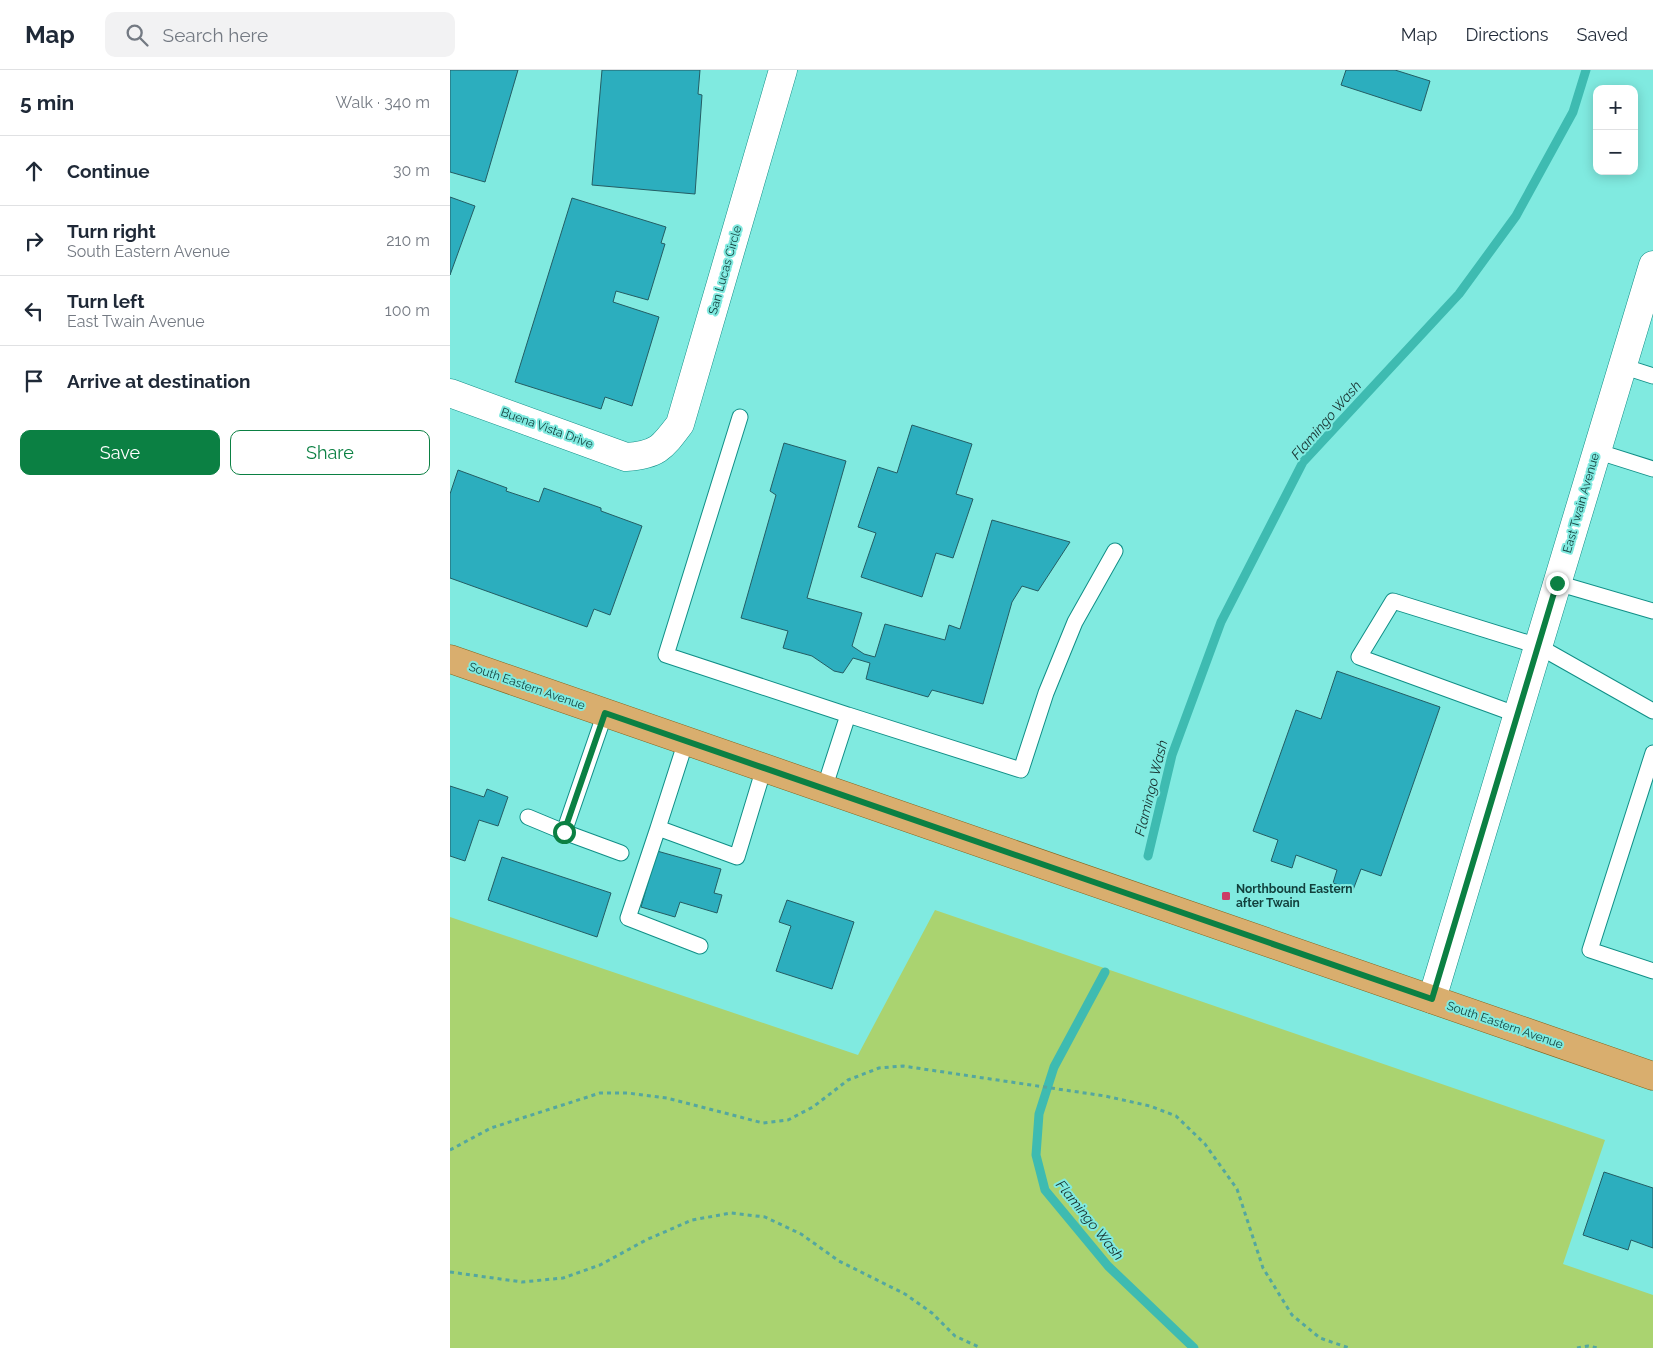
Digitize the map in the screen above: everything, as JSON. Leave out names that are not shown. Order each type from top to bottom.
[{"type":"main road","name":"South Eastern Avenue","points":[[450,659],[1653,1076]]},
{"type":"street","name":"San Lucas Circle","points":[[645,456],[663,446],[680,424],[783,70]]},
{"type":"street","name":"East Twain Avenue","points":[[1432,999],[1653,265]]},
{"type":"street","name":"Buena Vista Drive","points":[[450,393],[626,457],[645,456]]},
{"type":"lane","points":[[1622,366],[1653,376]]},
{"type":"lane","points":[[740,417],[666,655],[848,716],[1021,770],[1046,693],[1075,622],[1115,551]]},
{"type":"lane","points":[[1596,451],[1653,469]]},
{"type":"lane","points":[[1557,583],[1653,611]]},
{"type":"lane","points":[[1518,715],[1359,658],[1393,600],[1538,646],[1653,711]]},
{"type":"lane","points":[[564,832],[605,713]]},
{"type":"lane","points":[[824,789],[848,716]]},
{"type":"lane","points":[[686,741],[628,918],[700,946]]},
{"type":"lane","points":[[1653,753],[1590,950],[1653,971]]},
{"type":"lane","points":[[658,828],[737,857],[764,768]]},
{"type":"lane","points":[[528,818],[621,853]]},
{"type":"path","points":[[450,1150],[491,1128],[600,1093],[628,1093],[667,1098],[763,1123],[788,1120],[813,1107],[848,1080],[879,1068],[903,1066],[1105,1096],[1150,1106],[1176,1116],[1205,1144],[1237,1189],[1263,1268],[1292,1315],[1320,1338],[1348,1348]]},
{"type":"path","points":[[450,1272],[522,1282],[563,1278],[600,1265],[646,1240],[692,1220],[731,1213],[765,1217],[801,1234],[839,1261],[905,1294],[932,1313],[955,1336],[980,1348]]},
{"type":"path","points":[[1577,1348],[1588,1346],[1598,1348]]},
{"type":"green space","points":[[935,910],[1605,1140],[1563,1264],[1653,1295],[1653,1348],[450,1348],[450,917],[858,1055]]},
{"type":"building","points":[[450,70],[518,70],[485,182],[450,172]]},
{"type":"building","points":[[602,70],[700,70],[698,94],[702,95],[695,194],[592,185]]},
{"type":"building","points":[[1346,70],[1395,70],[1430,81],[1421,111],[1341,85]]},
{"type":"building","points":[[450,197],[475,206],[450,275]]},
{"type":"building","points":[[572,198],[666,227],[661,243],[665,244],[648,300],[616,291],[613,302],[659,317],[632,406],[605,397],[601,409],[515,382]]},
{"type":"building","points":[[912,425],[972,444],[956,494],[973,499],[953,558],[936,553],[922,597],[861,577],[876,533],[858,527],[878,467],[897,473]]},
{"type":"building","points":[[784,443],[846,461],[807,598],[862,613],[852,646],[864,654],[875,657],[885,624],[945,640],[949,625],[960,629],[992,520],[1070,542],[1038,591],[1022,586],[1012,602],[983,704],[932,690],[928,697],[866,679],[870,663],[853,658],[843,673],[834,671],[812,656],[783,648],[788,631],[741,618],[776,495],[770,491]]},
{"type":"building","points":[[458,470],[507,488],[506,491],[539,502],[544,488],[601,508],[601,511],[642,526],[610,615],[594,609],[587,627],[450,578],[450,494]]},
{"type":"building","points":[[1337,671],[1440,707],[1381,876],[1361,869],[1353,890],[1333,883],[1337,870],[1296,855],[1292,868],[1271,861],[1278,840],[1253,831],[1296,710],[1321,719]]},
{"type":"building","points":[[450,786],[484,797],[487,789],[508,797],[498,826],[479,820],[465,861],[450,856]]},
{"type":"building","points":[[657,851],[721,869],[714,893],[722,895],[717,913],[680,902],[675,917],[641,907]]},
{"type":"building","points":[[502,857],[611,893],[597,937],[488,900]]},
{"type":"building","points":[[787,900],[854,922],[832,989],[776,971],[791,926],[779,922]]},
{"type":"building","points":[[1604,1172],[1653,1188],[1653,1248],[1631,1240],[1628,1250],[1583,1235]]},
{"type":"waterway","name":"Flamingo Wash","points":[[1148,856],[1172,755],[1221,622],[1303,462],[1459,294],[1516,216],[1573,112],[1586,70]]},
{"type":"waterway","name":"Flamingo Wash","points":[[1105,972],[1054,1067],[1039,1114],[1036,1155],[1045,1190],[1108,1266],[1194,1348]]},
{"type":"place","name":"Northbound Eastern after Twain","points":[[1226,896]]},
{"type":"route","points":[[564,832],[605,713],[1432,999],[1557,583]]}]
